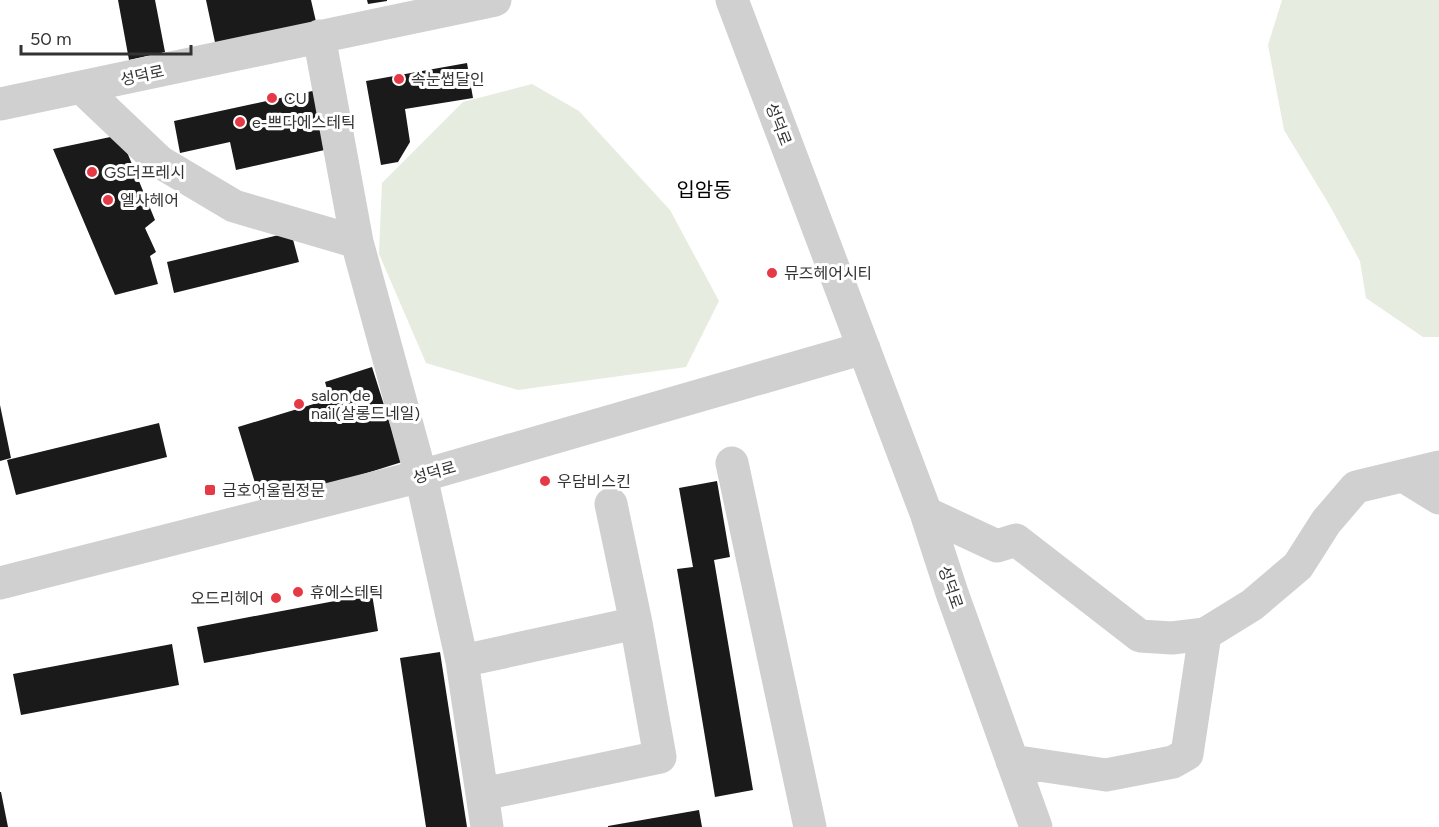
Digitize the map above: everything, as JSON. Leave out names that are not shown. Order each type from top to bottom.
[{"type":"street","name":"성덕로","points":[[0,104],[495,0]]},
{"type":"street","name":"성덕로","points":[[732,0],[926,513],[1036,827]]},
{"type":"street","points":[[319,36],[357,243],[421,476],[462,661],[487,827]]},
{"type":"street","points":[[82,88],[160,162],[234,206],[357,243]]},
{"type":"street","name":"성덕로","points":[[0,583],[421,476],[864,348]]},
{"type":"street","points":[[732,463],[810,827]]},
{"type":"street","points":[[926,513],[997,546],[1016,540],[1140,636],[1172,638],[1205,634],[1252,605],[1298,566],[1326,522],[1356,487],[1439,467]]},
{"type":"street","points":[[1405,477],[1439,498]]},
{"type":"street","points":[[483,794],[660,757],[636,623],[611,504]]},
{"type":"street","points":[[462,661],[636,623]]},
{"type":"street","points":[[1012,762],[1106,775],[1173,762],[1187,754],[1205,634]]},
{"type":"shaded area","points":[[1282,0],[1439,0],[1439,337],[1423,337],[1366,298],[1360,261],[1284,130],[1268,45]]},
{"type":"shaded area","points":[[532,84],[579,111],[670,210],[719,301],[686,367],[518,390],[426,363],[379,254],[382,183],[463,102]]},
{"type":"building","points":[[118,0],[155,0],[165,52],[129,60]]},
{"type":"building","points":[[206,0],[311,0],[317,26],[216,47]]},
{"type":"building","points":[[367,0],[387,0],[387,1],[368,4]]},
{"type":"building","points":[[467,63],[473,98],[405,109],[410,142],[398,162],[381,165],[366,81]]},
{"type":"building","points":[[317,90],[329,149],[236,170],[230,142],[180,153],[174,121]]},
{"type":"building","points":[[120,135],[155,220],[145,228],[156,252],[150,256],[158,284],[115,295],[53,149]]},
{"type":"building","points":[[291,232],[299,262],[174,293],[167,262]]},
{"type":"building","points":[[372,367],[402,462],[262,506],[238,427],[330,399],[325,382]]},
{"type":"building","points":[[0,405],[11,458],[0,461]]},
{"type":"building","points":[[159,423],[167,457],[16,495],[7,460]]},
{"type":"building","points":[[717,481],[730,557],[714,560],[753,790],[715,797],[677,569],[693,567],[679,488]]},
{"type":"building","points":[[372,594],[378,631],[204,663],[197,627]]},
{"type":"building","points":[[172,644],[179,685],[21,715],[13,674]]},
{"type":"building","points":[[440,652],[467,827],[426,827],[400,658]]},
{"type":"building","points":[[1,792],[8,827],[0,827]]},
{"type":"building","points":[[699,810],[702,827],[608,827],[608,826]]},
{"type":"place","name":"속눈썹달인","points":[[399,79]]},
{"type":"place","name":"CU","points":[[272,98]]},
{"type":"place","name":"e-쁘다에스테틱","points":[[240,122]]},
{"type":"place","name":"GS더프레시","points":[[92,172]]},
{"type":"place","name":"엘사헤어","points":[[108,200]]},
{"type":"place","name":"뮤즈헤어시티","points":[[772,273]]},
{"type":"place","name":"salon de nail(살롱드네일)","points":[[299,404]]},
{"type":"place","name":"우담비스킨","points":[[545,481]]},
{"type":"place","name":"금호어울림정문","points":[[210,490]]},
{"type":"place","name":"휴에스테틱","points":[[298,592]]},
{"type":"place","name":"오드리헤어","points":[[276,598]]},
{"type":"district","name":"입암동","points":[[704,190]]}]
